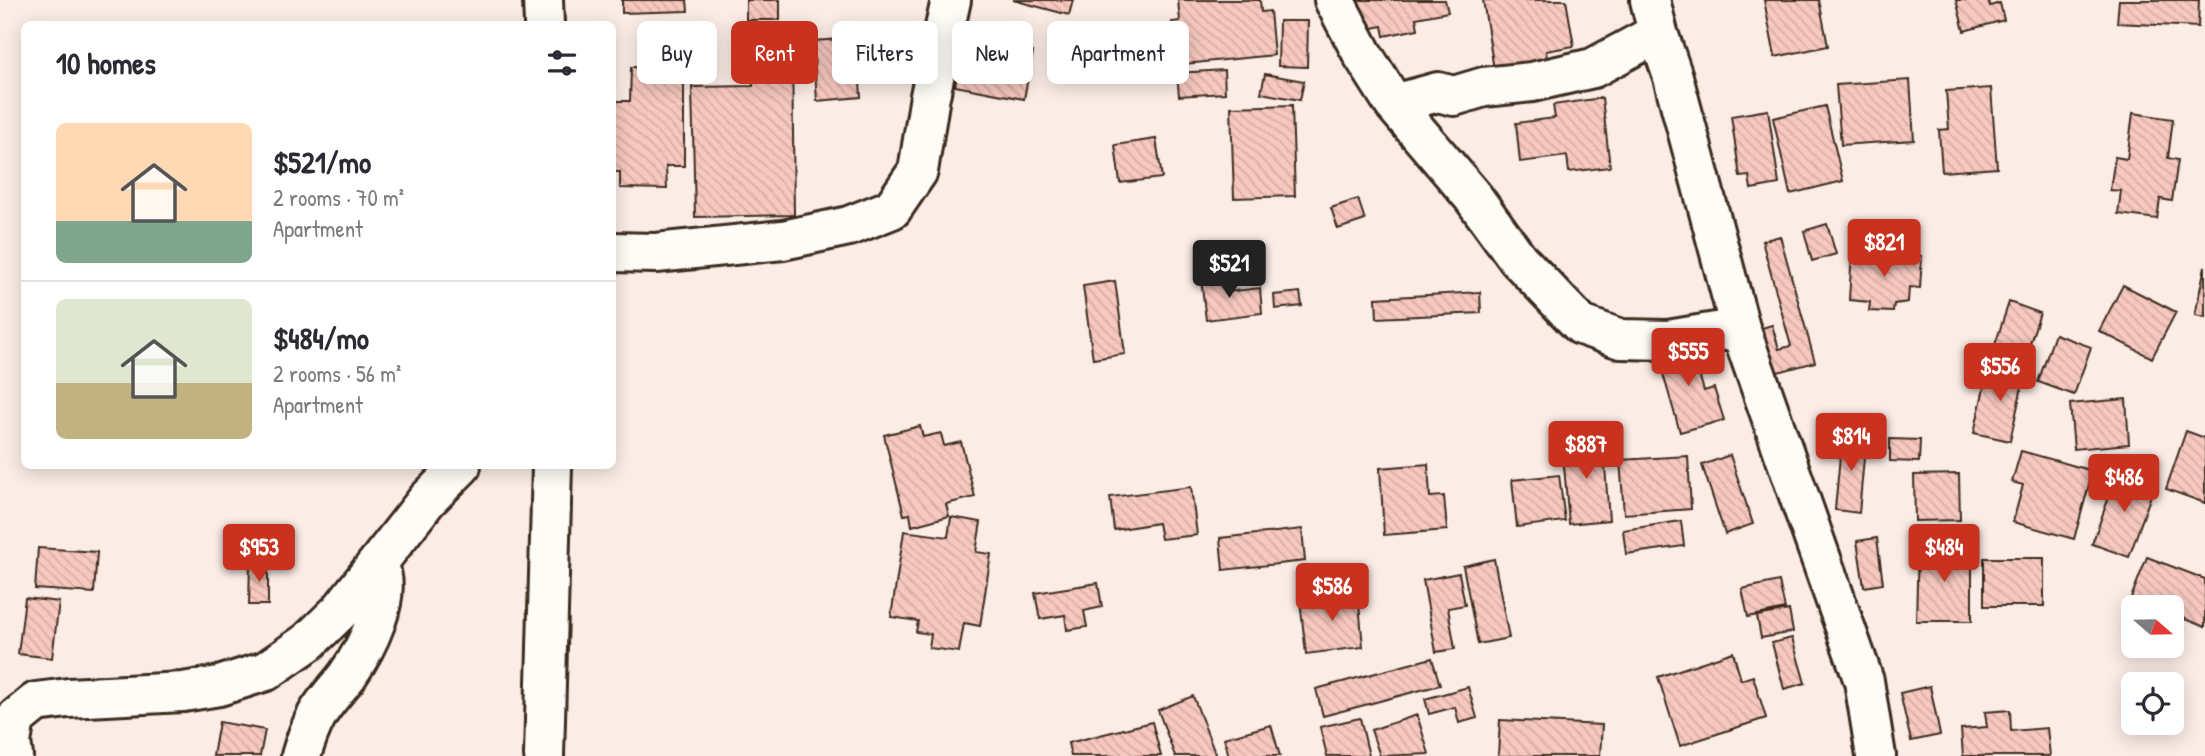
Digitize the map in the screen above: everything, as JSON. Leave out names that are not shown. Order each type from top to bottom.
[{"type":"street","points":[[543,0],[544,21]]},
{"type":"street","points":[[616,252],[656,253],[783,240],[849,226],[892,209],[918,171],[930,96],[951,0]]},
{"type":"street","points":[[1334,0],[1363,55],[1394,104],[1473,197],[1518,259],[1581,325],[1621,339],[1668,340],[1740,328]]},
{"type":"street","points":[[1394,104],[1438,92],[1454,96],[1484,87],[1532,82],[1592,68],[1654,16],[1673,77],[1740,328],[1864,681],[1875,756]]},
{"type":"street","points":[[13,756],[11,742],[15,719],[36,702],[183,692],[219,687],[266,671],[308,642],[341,611],[427,500],[458,469]]},
{"type":"street","points":[[544,756],[552,469]]},
{"type":"street","points":[[301,756],[317,715],[368,642],[384,583],[384,575],[378,564]]},
{"type":"building","points":[[622,0],[687,0],[688,11],[622,13]]},
{"type":"building","points":[[746,0],[780,0],[780,20],[746,20]]},
{"type":"building","points":[[1013,0],[1073,0],[1069,15]]},
{"type":"building","points":[[1178,0],[1260,0],[1261,12],[1270,11],[1274,55],[1189,64],[1189,21],[1180,21]]},
{"type":"building","points":[[1359,0],[1445,0],[1448,12],[1416,18],[1418,29],[1384,36],[1382,26],[1364,30]]},
{"type":"building","points":[[1483,0],[1566,0],[1574,46],[1546,51],[1548,66],[1495,76]]},
{"type":"building","points":[[1764,0],[1819,0],[1828,46],[1775,57]]},
{"type":"building","points":[[1956,0],[1988,0],[1990,6],[2000,3],[2004,20],[1964,31]]},
{"type":"building","points":[[2119,0],[2199,0],[2198,27],[2117,23]]},
{"type":"building","points":[[1279,21],[1308,21],[1307,67],[1278,66]]},
{"type":"building","points":[[832,40],[832,84],[860,84],[861,97],[817,101],[818,41]]},
{"type":"building","points":[[631,67],[637,67],[637,84],[684,84],[684,166],[666,166],[667,189],[620,188],[620,172],[616,172],[616,101],[630,101]]},
{"type":"building","points":[[1224,70],[1225,93],[1179,96],[1178,84],[1189,84],[1189,72]]},
{"type":"building","points":[[1265,74],[1304,81],[1300,100],[1261,93]]},
{"type":"building","points":[[1910,80],[1914,140],[1841,145],[1836,85]]},
{"type":"building","points":[[792,84],[794,215],[695,217],[692,87]]},
{"type":"building","points":[[955,84],[1027,84],[1024,99]]},
{"type":"building","points":[[1991,88],[1997,168],[1942,172],[1939,130],[1949,129],[1946,91]]},
{"type":"building","points":[[1602,98],[1610,167],[1569,172],[1567,156],[1520,162],[1516,123],[1555,118],[1553,105]]},
{"type":"building","points":[[1292,105],[1295,196],[1234,198],[1231,107]]},
{"type":"building","points":[[1825,106],[1843,181],[1790,194],[1773,118]]},
{"type":"building","points":[[1768,110],[1779,184],[1751,189],[1749,176],[1740,177],[1731,116]]},
{"type":"building","points":[[2133,113],[2173,119],[2168,158],[2178,160],[2172,201],[2160,199],[2157,219],[2118,214],[2121,191],[2110,190],[2115,157],[2127,159]]},
{"type":"building","points":[[1156,139],[1162,178],[1120,183],[1115,145]]},
{"type":"building","points":[[1358,199],[1365,220],[1338,229],[1331,208]]},
{"type":"building","points":[[1827,224],[1836,254],[1812,261],[1804,231]]},
{"type":"building","points":[[1780,236],[1815,362],[1767,375],[1755,330],[1772,325],[1779,349],[1791,346],[1762,241]]},
{"type":"building","points":[[1852,251],[1922,256],[1920,288],[1909,287],[1908,302],[1894,304],[1893,312],[1869,311],[1870,302],[1849,300]]},
{"type":"building","points":[[2205,266],[2205,317],[2195,315]]},
{"type":"building","points":[[1224,276],[1226,292],[1260,288],[1262,313],[1206,320],[1201,279]]},
{"type":"building","points":[[1115,281],[1125,354],[1093,359],[1083,286]]},
{"type":"building","points":[[2123,285],[2176,312],[2152,358],[2099,331]]},
{"type":"building","points":[[1300,292],[1302,306],[1275,309],[1274,295]]},
{"type":"building","points":[[1480,292],[1481,313],[1377,318],[1376,298]]},
{"type":"building","points":[[2009,302],[2040,313],[2023,364],[1992,354]]},
{"type":"building","points":[[2055,334],[2091,347],[2074,395],[2038,382]]},
{"type":"building","points":[[1689,340],[1704,391],[1714,388],[1724,420],[1680,432],[1656,350]]},
{"type":"building","points":[[1989,365],[2025,373],[2010,441],[1974,433]]},
{"type":"building","points":[[2126,399],[2129,444],[2074,449],[2070,404]]},
{"type":"building","points":[[920,426],[923,437],[941,433],[944,446],[961,442],[975,497],[946,504],[949,516],[912,526],[910,514],[904,515],[884,435]]},
{"type":"building","points":[[2186,431],[2205,438],[2205,503],[2166,489]]},
{"type":"building","points":[[1842,434],[1866,436],[1859,513],[1835,510]]},
{"type":"building","points":[[1603,439],[1609,520],[1569,524],[1562,443]]},
{"type":"building","points":[[1890,439],[1920,440],[1919,462],[1890,461]]},
{"type":"building","points":[[2021,451],[2093,471],[2074,539],[2013,522],[2023,485],[2012,482]]},
{"type":"building","points":[[1730,455],[1753,524],[1725,534],[1702,465]]},
{"type":"building","points":[[1688,456],[1691,509],[1624,514],[1620,460]]},
{"type":"building","points":[[1428,464],[1430,497],[1444,496],[1447,530],[1384,535],[1380,468]]},
{"type":"building","points":[[2118,472],[2155,484],[2129,557],[2092,544]]},
{"type":"building","points":[[1959,474],[1960,520],[1915,521],[1914,475]]},
{"type":"building","points":[[1559,475],[1565,521],[1517,527],[1512,480]]},
{"type":"building","points":[[1191,487],[1197,535],[1161,539],[1158,523],[1114,530],[1110,497]]},
{"type":"building","points":[[951,517],[981,522],[976,552],[991,554],[980,626],[964,623],[959,652],[929,648],[931,634],[916,632],[918,621],[891,617],[904,531],[948,537]]},
{"type":"building","points":[[1681,521],[1684,546],[1626,554],[1623,530]]},
{"type":"building","points":[[1302,529],[1305,561],[1223,570],[1220,538]]},
{"type":"building","points":[[1877,538],[1883,584],[1864,587],[1857,541]]},
{"type":"building","points":[[1918,546],[1972,546],[1972,621],[1916,621]]},
{"type":"building","points":[[38,548],[97,552],[94,593],[35,589]]},
{"type":"building","points":[[2147,557],[2205,579],[2205,627],[2184,619],[2184,595],[2132,595]]},
{"type":"building","points":[[1984,558],[2044,558],[2044,606],[1984,606]]},
{"type":"building","points":[[1494,559],[1509,638],[1478,644],[1463,566]]},
{"type":"building","points":[[250,562],[268,562],[268,605],[249,605]]},
{"type":"building","points":[[1459,573],[1465,605],[1448,608],[1455,649],[1436,652],[1423,580]]},
{"type":"building","points":[[1779,581],[1785,609],[1748,617],[1742,589]]},
{"type":"building","points":[[1098,583],[1102,607],[1084,611],[1087,627],[1067,630],[1065,615],[1040,619],[1035,593]]},
{"type":"building","points":[[1358,593],[1363,647],[1306,654],[1300,600]]},
{"type":"building","points":[[25,598],[59,602],[52,658],[18,654]]},
{"type":"building","points":[[1789,610],[1793,632],[1761,638],[1757,616]]},
{"type":"building","points":[[1792,638],[1805,683],[1784,689],[1772,643]]},
{"type":"building","points":[[1733,652],[1741,680],[1753,676],[1766,718],[1680,746],[1658,677]]},
{"type":"building","points":[[1432,658],[1440,685],[1323,716],[1316,689]]},
{"type":"building","points":[[1930,686],[1940,735],[1911,741],[1900,693]]},
{"type":"building","points":[[1468,687],[1477,718],[1459,723],[1455,707],[1429,714],[1425,699]]},
{"type":"building","points":[[1193,696],[1216,756],[1175,756],[1158,710]]},
{"type":"building","points":[[2010,710],[2011,731],[2047,728],[2050,756],[1963,756],[1961,729],[1987,727],[1985,712]]},
{"type":"building","points":[[1417,715],[1429,754],[1380,756],[1371,730]]},
{"type":"building","points":[[1360,718],[1369,756],[1327,756],[1320,727]]},
{"type":"building","points":[[1500,720],[1602,725],[1600,756],[1498,756]]},
{"type":"building","points":[[219,722],[265,730],[260,756],[213,756]]},
{"type":"building","points":[[1152,722],[1161,756],[1071,756],[1068,743]]},
{"type":"building","points":[[1271,725],[1280,756],[1229,756],[1224,738]]}]
